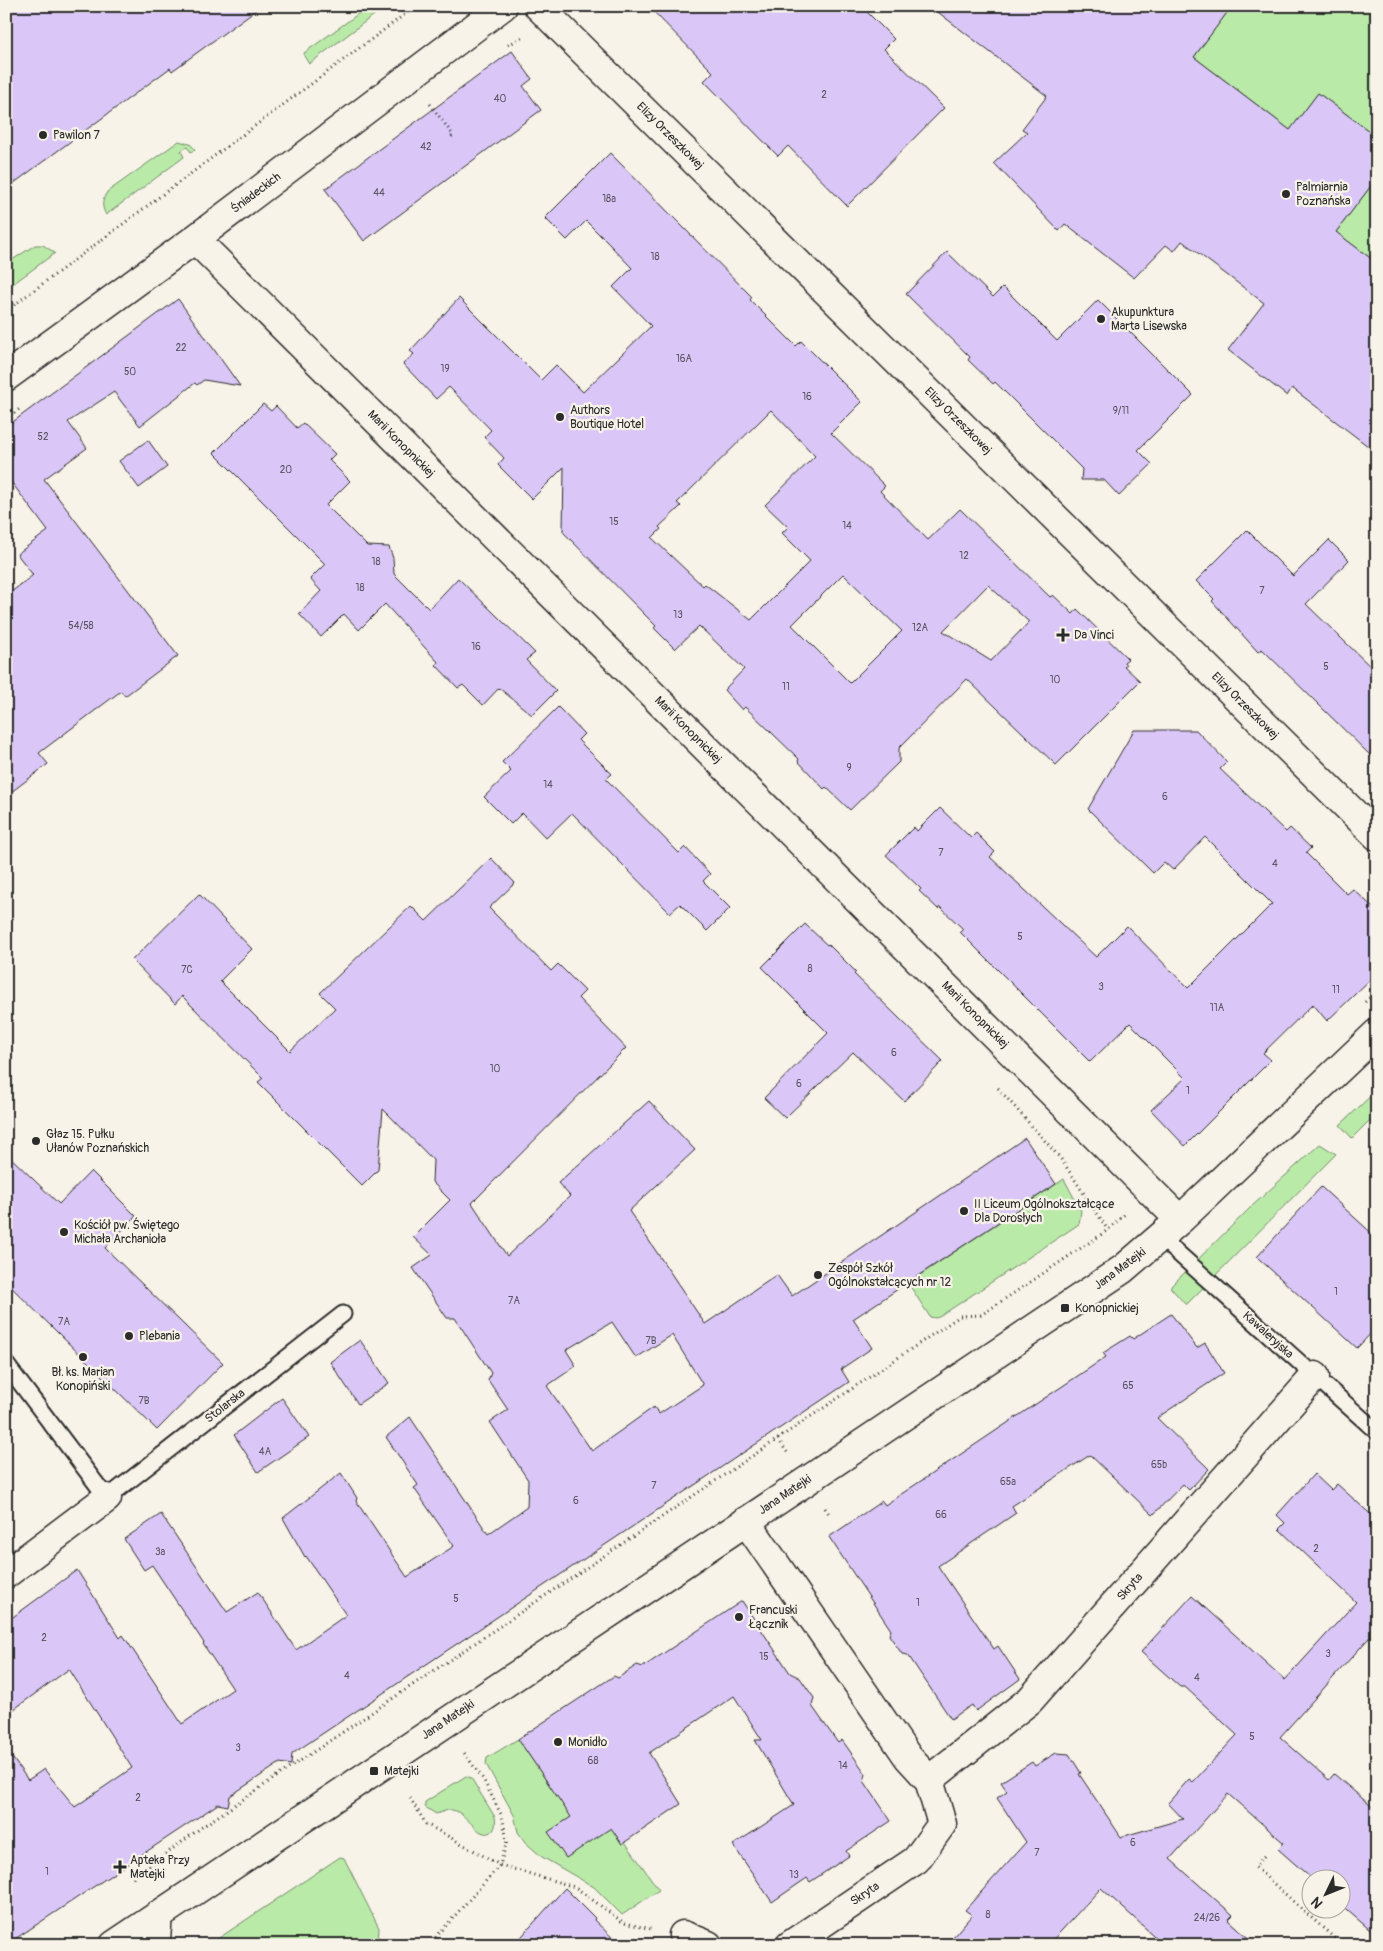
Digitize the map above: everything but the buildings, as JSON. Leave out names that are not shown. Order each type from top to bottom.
[{"type":"street","name":"Śniadeckich","points":[[6,377],[196,239],[503,6]]},
{"type":"street","name":"Elizy Orzeszkowej","points":[[538,6],[1377,836]]},
{"type":"street","name":"Marii Konopnickiej","points":[[196,239],[1150,1191],[1170,1229]]},
{"type":"street","name":"Jana Matejki","points":[[114,1945],[1123,1269],[1170,1229],[1377,1033]]},
{"type":"street","name":"Skryta","points":[[929,1780],[1030,1700],[1315,1376]]},
{"type":"street","name":"Stolarska","points":[[6,1574],[107,1498]]},
{"type":"street","name":"Skryta","points":[[746,1522],[908,1757],[929,1780],[942,1824],[916,1860],[790,1945]]},
{"type":"street","points":[[157,1945],[158,1915]]},
{"type":"lane","name":"Kawaleryjska","points":[[1170,1229],[1315,1376],[1377,1432]]},
{"type":"lane","name":"Stolarska","points":[[107,1498],[343,1314]]},
{"type":"lane","points":[[6,1364],[107,1498]]},
{"type":"path","points":[[6,312],[416,6]]},
{"type":"path","points":[[430,104],[453,134],[450,139]]},
{"type":"path","points":[[6,419],[22,407]]},
{"type":"path","points":[[998,1088],[1061,1159],[1108,1230]]},
{"type":"path","points":[[133,1878],[202,1827],[960,1316],[981,1315],[1108,1230],[1150,1191]]},
{"type":"path","points":[[778,1439],[791,1458]]},
{"type":"path","points":[[429,1945],[500,1865],[507,1841],[502,1816],[482,1780],[444,1723]]},
{"type":"path","points":[[410,1798],[426,1824],[500,1865],[575,1887],[624,1923],[696,1940]]},
{"type":"path","points":[[1264,1856],[1255,1867],[1342,1945]]},
{"type":"green space","points":[[369,6],[386,6],[309,64],[304,53]]},
{"type":"green space","points":[[1232,6],[1363,6],[1377,17],[1377,137],[1318,93],[1290,130],[1194,57]]},
{"type":"green space","points":[[179,141],[190,144],[195,149],[191,152],[187,147],[181,151],[184,157],[106,215],[103,204],[107,192]]},
{"type":"green space","points":[[1377,178],[1377,263],[1336,232]]},
{"type":"green space","points":[[35,245],[43,245],[55,253],[6,289],[6,264]]},
{"type":"green space","points":[[1377,1090],[1377,1113],[1352,1138],[1340,1125]]},
{"type":"green space","points":[[1320,1144],[1336,1154],[1186,1305],[1170,1287],[1250,1208]]},
{"type":"green space","points":[[1064,1179],[1081,1211],[1079,1224],[939,1317],[930,1317],[908,1283]]},
{"type":"green space","points":[[518,1739],[566,1809],[595,1800],[622,1844],[625,1842],[659,1890],[622,1915],[594,1887],[542,1857],[525,1842],[518,1832],[514,1815],[486,1764],[487,1758]]},
{"type":"green space","points":[[466,1776],[471,1778],[495,1817],[495,1827],[489,1833],[481,1832],[462,1814],[453,1810],[436,1814],[425,1807],[425,1802]]},
{"type":"green space","points":[[340,1857],[344,1858],[379,1928],[378,1945],[213,1945],[213,1942]]},
{"type":"place","name":"Pawilon 7","points":[[43,135]]},
{"type":"place","name":"Palmiarnia Poznańska","points":[[1286,194]]},
{"type":"place","name":"Akupunktura Marta Lisewska","points":[[1101,319]]},
{"type":"place","name":"Authors Boutique Hotel","points":[[560,417]]},
{"type":"place","name":"Da Vinci","points":[[1063,635]]},
{"type":"place","name":"Głaz 15. Pułku Ułanów Poznańskich","points":[[36,1141]]},
{"type":"place","name":"II Liceum Ogólnokształcące Dla Dorosłych","points":[[964,1211]]},
{"type":"place","name":"Kościół pw. Świętego Michała Archanioła","points":[[64,1232]]},
{"type":"place","name":"Zespół Szkół Ogólnokstałcących nr 12","points":[[818,1275]]},
{"type":"place","name":"Konopnickiej","points":[[1065,1308]]},
{"type":"place","name":"Plebania","points":[[129,1336]]},
{"type":"place","name":"Bł. ks. Marian Konopiński","points":[[83,1357]]},
{"type":"place","name":"Francuski Łącznik","points":[[739,1617]]},
{"type":"place","name":"Monidło","points":[[558,1742]]},
{"type":"place","name":"Matejki","points":[[374,1771]]},
{"type":"place","name":"Apteka Przy Matejki","points":[[120,1867]]}]
